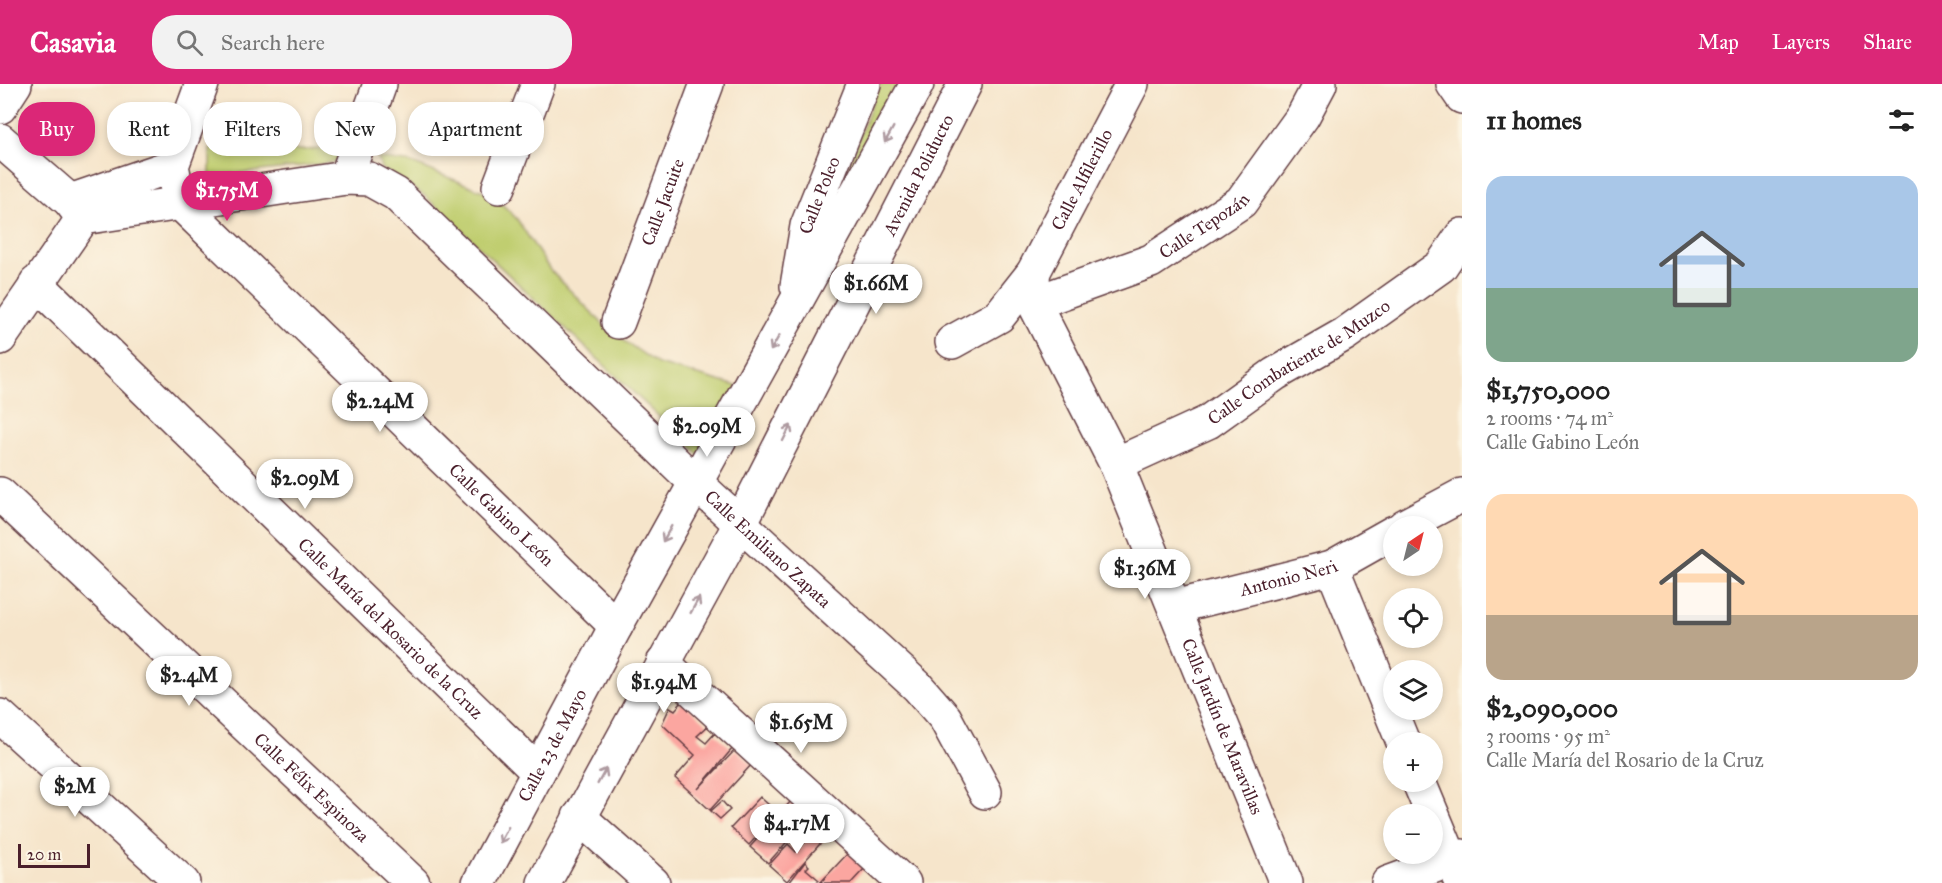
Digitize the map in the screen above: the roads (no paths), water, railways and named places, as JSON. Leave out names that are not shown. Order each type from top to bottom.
[{"type":"street","points":[[0,107],[15,84]]},
{"type":"street","points":[[180,203],[172,166],[202,84]]},
{"type":"street","points":[[0,140],[77,210],[180,203],[358,178],[380,84]]},
{"type":"street","points":[[499,187],[538,84]]},
{"type":"street","name":"Calle Jacuite","points":[[618,322],[707,84]]},
{"type":"street","name":"Calle Poleo","points":[[793,312],[807,226],[864,84]]},
{"type":"street","points":[[696,483],[793,312],[917,84]]},
{"type":"street","name":"Avenida Poliducto","points":[[741,522],[965,84]]},
{"type":"street","name":"Calle Alfilerillo","points":[[1033,288],[1132,84]]},
{"type":"street","name":"Calle Tepozán","points":[[1033,288],[1150,261],[1241,202],[1303,116],[1320,84]]},
{"type":"street","points":[[1453,84],[1462,97]]},
{"type":"street","points":[[2,333],[36,284],[77,210],[172,166]]},
{"type":"street","name":"Calle Emiliano Zapata","points":[[358,178],[396,194],[696,483],[917,686],[945,718],[985,792]]},
{"type":"street","name":"Calle Gabino León","points":[[180,203],[616,626]]},
{"type":"street","name":"Calle Combatiente de Muzco","points":[[1116,464],[1208,422],[1275,374],[1345,334],[1442,266],[1462,235]]},
{"type":"street","name":"Calle María del Rosario de la Cruz","points":[[36,284],[538,772]]},
{"type":"street","points":[[952,342],[999,316],[1033,288]]},
{"type":"street","name":"Calle Jardín de Maravillas","points":[[1033,288],[1116,464],[1286,883]]},
{"type":"street","name":"Calle 23 de Mayo","points":[[478,883],[616,626],[696,483]]},
{"type":"street","name":"Calle Félix Espinoza","points":[[0,494],[413,883]]},
{"type":"street","points":[[1430,516],[1459,505]]},
{"type":"street","points":[[544,883],[741,522]]},
{"type":"street","name":"Antonio Neri","points":[[1175,607],[1332,567],[1383,538]]},
{"type":"street","points":[[1332,567],[1399,732]]},
{"type":"street","points":[[663,663],[904,883]]},
{"type":"street","points":[[0,716],[183,883]]},
{"type":"street","points":[[1388,883],[1458,866],[1424,792]]},
{"type":"street","points":[[579,817],[653,883]]}]
